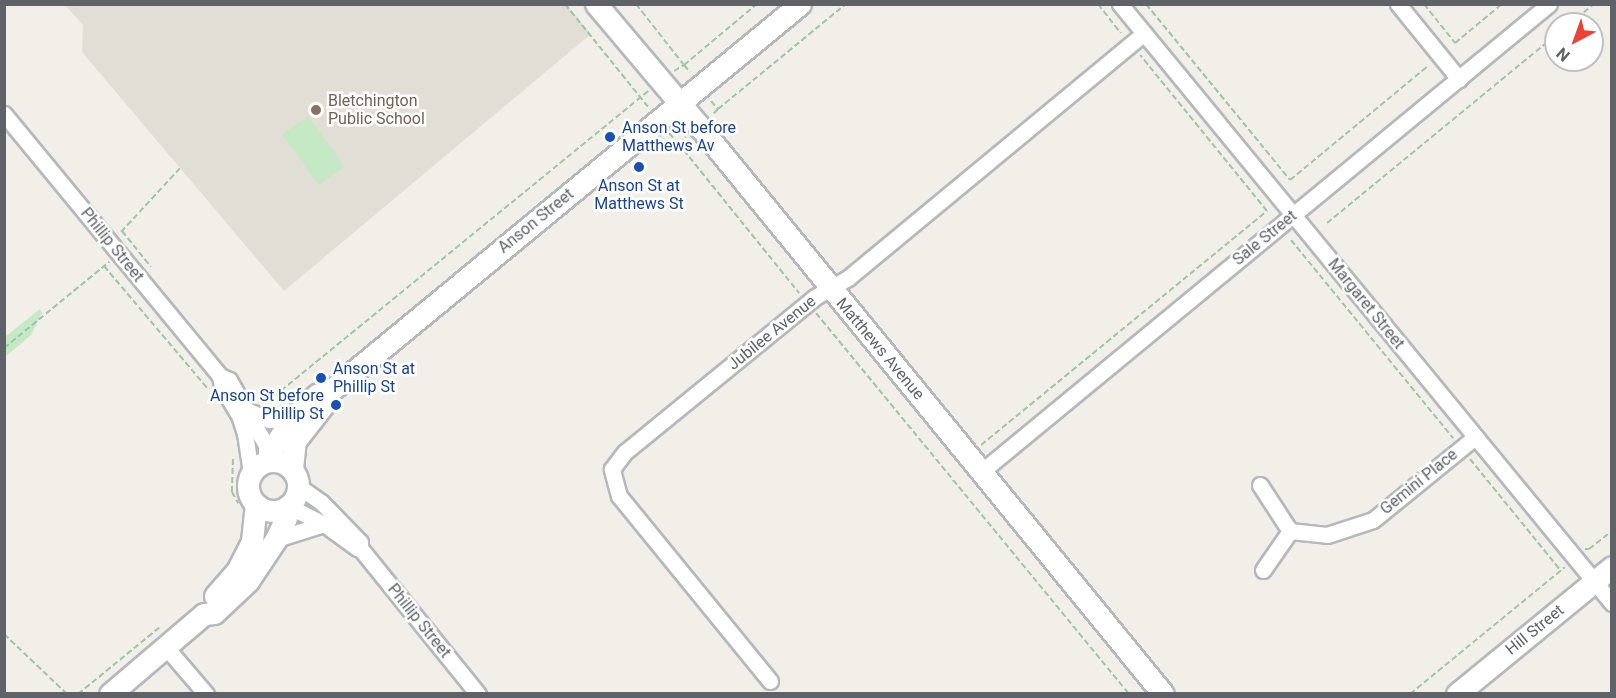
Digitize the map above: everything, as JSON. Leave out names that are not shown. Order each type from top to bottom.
[{"type":"street","name":"Matthews Avenue","points":[[596,4],[680,103],[1163,693]]},
{"type":"street","name":"Anson Street","points":[[262,465],[292,418],[320,393],[329,392],[800,4]]},
{"type":"street","name":"Margaret Street","points":[[1120,4],[1611,603]]},
{"type":"street","points":[[1398,4],[1459,79]]},
{"type":"street","name":"Sale Street","points":[[981,472],[1549,4]]},
{"type":"street","name":"Jubilee Avenue","points":[[770,681],[619,496],[612,469],[626,452],[807,303],[848,278],[1144,33]]},
{"type":"street","name":"Phillip Street","points":[[4,114],[220,376],[229,380],[256,408],[266,445],[262,465]]},
{"type":"street","name":"Phillip Street","points":[[220,376],[222,387],[239,415],[245,433],[262,465]]},
{"type":"street","name":"Anson Street","points":[[295,477],[296,441],[327,400],[329,392]]},
{"type":"street","points":[[256,408],[269,420],[292,418]]},
{"type":"street","name":"Gemini Place","points":[[1290,531],[1327,535],[1373,520],[1475,437]]},
{"type":"street","points":[[204,614],[206,605],[226,585],[245,557],[256,526],[248,506],[248,492],[262,465],[282,462],[295,477],[295,499],[286,507],[269,511],[248,506]]},
{"type":"street","name":"Phillip Street","points":[[295,477],[360,542],[360,548],[478,693]]},
{"type":"street","points":[[1260,485],[1290,531],[1263,570]]},
{"type":"street","points":[[110,693],[162,636],[204,614],[214,613],[248,581],[276,539],[286,518],[286,507]]},
{"type":"street","name":"Phillip Street","points":[[286,507],[324,524],[353,548],[360,548]]},
{"type":"street","points":[[276,539],[324,524]]},
{"type":"street","name":"Hill Street","points":[[1458,693],[1611,567]]},
{"type":"street","points":[[162,636],[206,693]]},
{"type":"path","points":[[565,4],[649,108]]},
{"type":"path","points":[[636,4],[684,65],[757,4]]},
{"type":"path","points":[[711,116],[846,4]]},
{"type":"path","points":[[966,454],[984,443],[1267,211],[1098,4]]},
{"type":"path","points":[[1146,4],[1290,180],[1428,66]]},
{"type":"path","points":[[1424,4],[1455,43],[1502,4]]},
{"type":"path","points":[[1327,223],[1544,45]]},
{"type":"path","points":[[256,408],[640,97]]},
{"type":"path","points":[[711,100],[718,109]]},
{"type":"path","points":[[669,133],[1130,693]]},
{"type":"path","points":[[678,143],[686,136]]},
{"type":"path","points":[[4,348],[104,266],[122,231],[180,168]]},
{"type":"path","points":[[122,231],[151,268]]},
{"type":"path","points":[[1291,240],[1561,571],[1410,693]]},
{"type":"path","points":[[104,266],[212,395]]},
{"type":"path","points":[[233,452],[232,492],[248,506]]},
{"type":"path","points":[[4,634],[67,693]]},
{"type":"path","points":[[78,693],[162,636]]},
{"type":"shaded area","name":"Bletchington Public School","points":[[65,5],[567,5],[591,34],[284,291],[82,52],[83,25]]},
{"type":"green space","points":[[308,116],[344,166],[319,185],[282,135]]},
{"type":"green space","points":[[40,309],[42,313],[31,335],[5,357],[5,337]]},
{"type":"place","name":"Bletchington Public School","points":[[316,110]]},
{"type":"place","name":"Anson St before Matthews Av","points":[[610,137]]},
{"type":"place","name":"Anson St at Matthews St","points":[[639,167]]},
{"type":"place","name":"Anson St at Phillip St","points":[[321,378]]},
{"type":"place","name":"Anson St before Phillip St","points":[[336,405]]}]
